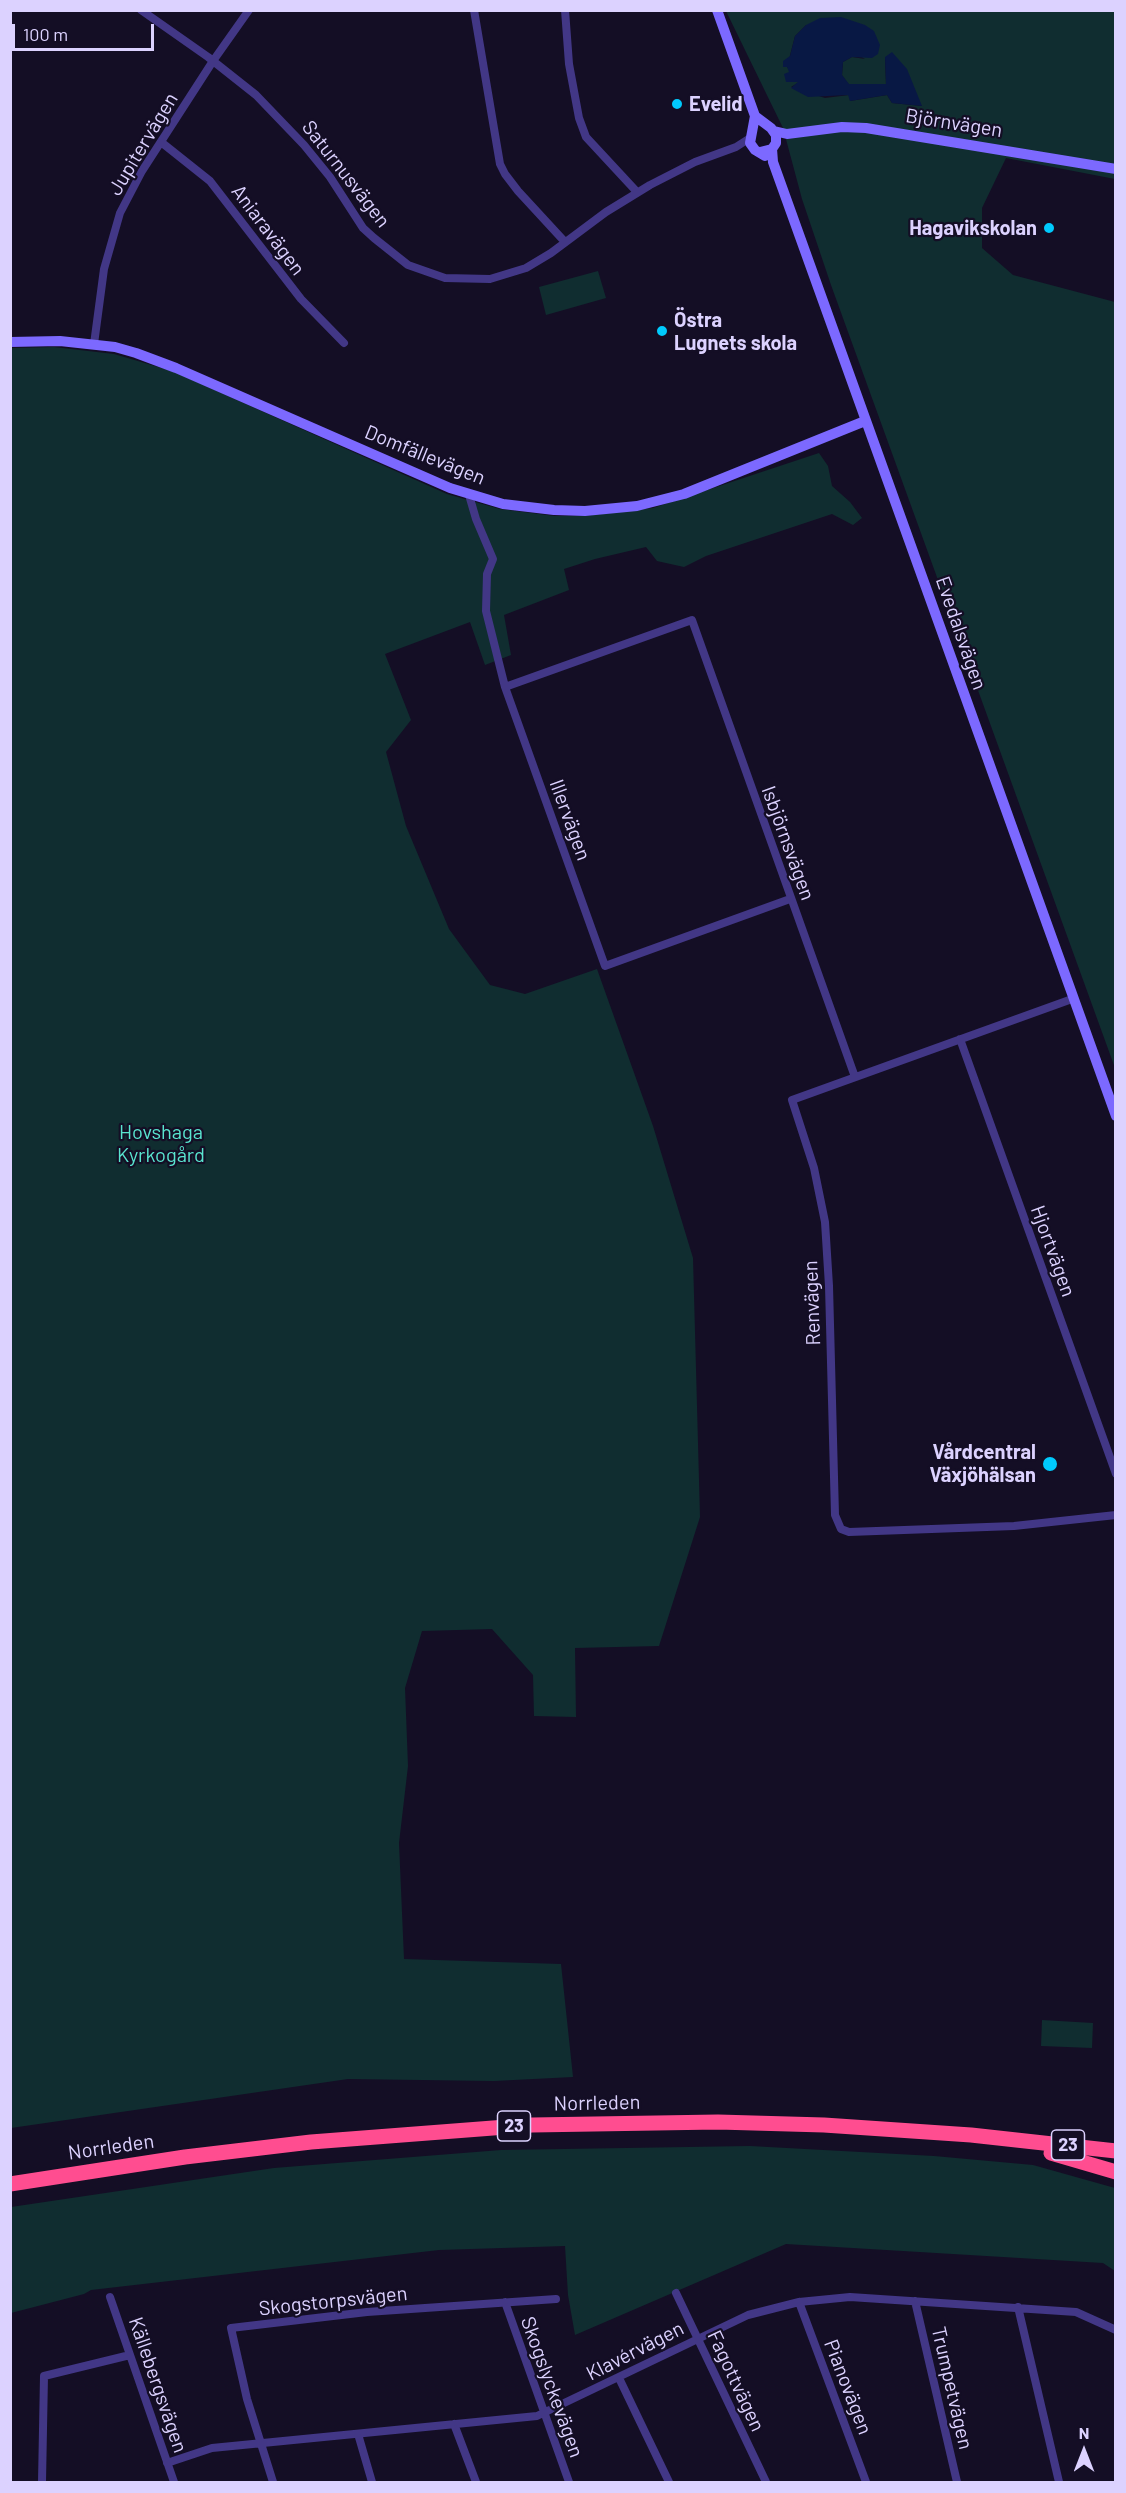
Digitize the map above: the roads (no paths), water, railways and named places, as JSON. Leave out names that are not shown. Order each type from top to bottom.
[{"type":"highway","name":"Norrleden","points":[[10,2184],[185,2157],[385,2134],[567,2124],[718,2122],[824,2125],[960,2134],[1116,2151]]},
{"type":"highway","name":"Norrleden","points":[[10,2193],[186,2166],[312,2151],[544,2134],[719,2132],[831,2135],[970,2144],[1116,2160]]},
{"type":"highway","name":"23","points":[[1051,2153],[1116,2172]]},
{"type":"street","name":"Saturnusvägen","points":[[141,10],[256,95],[288,127],[330,177],[363,228],[408,265],[445,278],[490,279],[526,268],[636,192],[680,169],[753,142]]},
{"type":"street","name":"Jupitervägen","points":[[94,344],[104,269],[120,213],[161,142],[249,10]]},
{"type":"street","points":[[474,10],[500,164],[518,191],[565,242]]},
{"type":"street","points":[[565,10],[569,64],[579,118],[586,137],[636,192]]},
{"type":"street","points":[[717,10],[755,116],[772,137]]},
{"type":"street","points":[[755,116],[753,142],[773,162]]},
{"type":"street","points":[[753,142],[759,126],[772,137]]},
{"type":"street","name":"Björnvägen","points":[[772,137],[842,127],[866,128],[1116,169]]},
{"type":"street","points":[[753,142],[772,137]]},
{"type":"street","name":"Evedalsvägen","points":[[772,137],[773,162],[1071,999],[1116,1116]]},
{"type":"street","name":"Aniaravägen","points":[[161,142],[210,181],[300,299],[344,343]]},
{"type":"street","name":"Domfällevägen","points":[[10,342],[60,341],[94,344],[136,353],[176,368],[469,495],[503,504],[554,510],[585,511],[637,506],[684,494],[866,421]]},
{"type":"street","points":[[469,495],[476,519],[494,560],[487,574],[486,610],[505,687]]},
{"type":"street","name":"Isbjörnsvägen","points":[[505,687],[692,620],[855,1077]]},
{"type":"street","name":"Illervägen","points":[[505,687],[605,966],[790,899]]},
{"type":"street","name":"Renvägen","points":[[1071,999],[792,1100],[814,1168],[825,1222],[837,1523],[844,1531],[1014,1527],[1116,1515]]},
{"type":"street","name":"Hjortvägen","points":[[960,1039],[1116,1474]]},
{"type":"street","name":"Fagottvägen","points":[[676,2293],[766,2482]]},
{"type":"street","name":"Källebergsvägen","points":[[110,2297],[174,2482]]},
{"type":"street","name":"Klavérvägen","points":[[167,2463],[212,2448],[544,2413],[619,2378],[698,2337],[748,2315],[799,2302],[850,2297],[1076,2312],[1116,2330]]},
{"type":"street","name":"Skogstorpsvägen","points":[[260,2443],[246,2399],[231,2328],[367,2312],[556,2299]]},
{"type":"street","name":"Trumpetvägen","points":[[915,2301],[957,2482]]},
{"type":"street","name":"Skogslyckevägen","points":[[505,2302],[569,2482]]},
{"type":"street","name":"Pianovägen","points":[[799,2302],[866,2482]]},
{"type":"street","points":[[1018,2307],[1059,2482]]},
{"type":"street","points":[[42,2482],[44,2376],[130,2355]]},
{"type":"street","points":[[619,2378],[669,2482]]},
{"type":"street","points":[[454,2424],[476,2482]]},
{"type":"street","points":[[358,2433],[372,2482]]},
{"type":"street","points":[[260,2443],[273,2482]]},
{"type":"water","points":[[841,17],[865,25],[874,31],[880,45],[878,54],[872,58],[852,57],[843,62],[842,75],[849,84],[886,84],[885,57],[892,52],[907,69],[922,106],[892,103],[887,95],[850,101],[848,95],[808,97],[791,88],[798,82],[786,82],[784,74],[789,72],[787,67],[783,67],[783,61],[790,56],[795,36],[806,25],[820,18]]},
{"type":"place","name":"Evelid","points":[[677,104]]},
{"type":"place","name":"Hagavikskolan","points":[[1049,228]]},
{"type":"place","name":"Östra Lugnets skola","points":[[662,331]]},
{"type":"place","name":"Vårdcentral Växjöhälsan","points":[[1050,1464]]},
{"type":"park label","name":"Hovshaga Kyrkogård","points":[[161,1144]]}]
